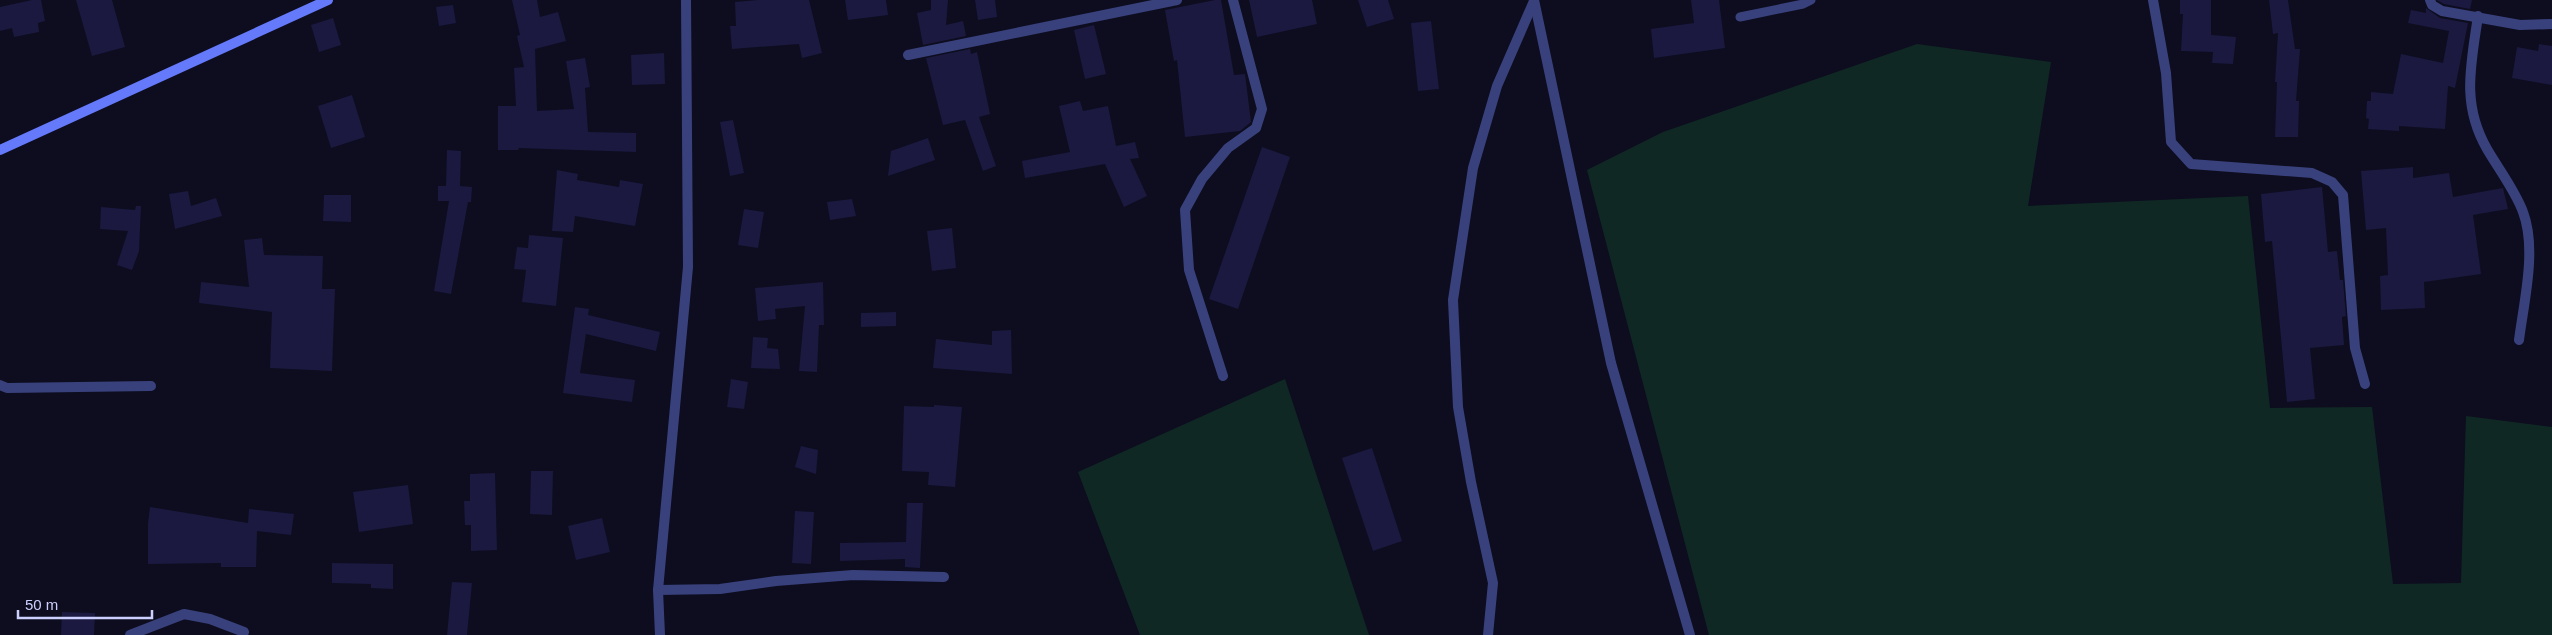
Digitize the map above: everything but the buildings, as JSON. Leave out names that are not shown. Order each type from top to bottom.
[{"type":"street","points":[[0,150],[328,0]]},
{"type":"street","points":[[660,635],[658,590],[688,267],[686,0]]},
{"type":"street","points":[[908,54],[1177,0]]},
{"type":"street","points":[[1223,376],[1189,270],[1185,210],[1202,179],[1228,148],[1256,128],[1262,109],[1232,0]]},
{"type":"street","points":[[1488,635],[1493,583],[1471,482],[1458,408],[1453,300],[1473,168],[1497,86],[1534,0]]},
{"type":"street","points":[[1534,0],[1611,363],[1690,635]]},
{"type":"street","points":[[2153,0],[2166,73],[2172,142],[2191,164],[2312,173],[2332,182],[2343,195],[2355,348],[2364,384]]},
{"type":"street","points":[[2422,0],[2431,3],[2442,11],[2520,24],[2552,24]]},
{"type":"street","points":[[2478,16],[2470,80],[2469,98],[2472,117],[2485,146],[2523,212],[2530,252],[2519,340]]},
{"type":"street","points":[[0,385],[7,388],[151,386]]},
{"type":"street","points":[[658,590],[720,589],[776,581],[853,575],[944,576]]},
{"type":"street","points":[[130,635],[184,614],[210,619],[244,632]]},
{"type":"lane","points":[[1740,17],[1802,4],[1812,0]]},
{"type":"green space","points":[[1917,44],[2051,62],[2028,206],[2248,196],[2270,408],[2372,407],[2393,584],[2461,583],[2466,416],[2552,427],[2552,635],[1709,635],[1587,170],[1663,132]]},
{"type":"green space","points":[[1285,379],[1369,635],[1140,635],[1078,472]]}]
